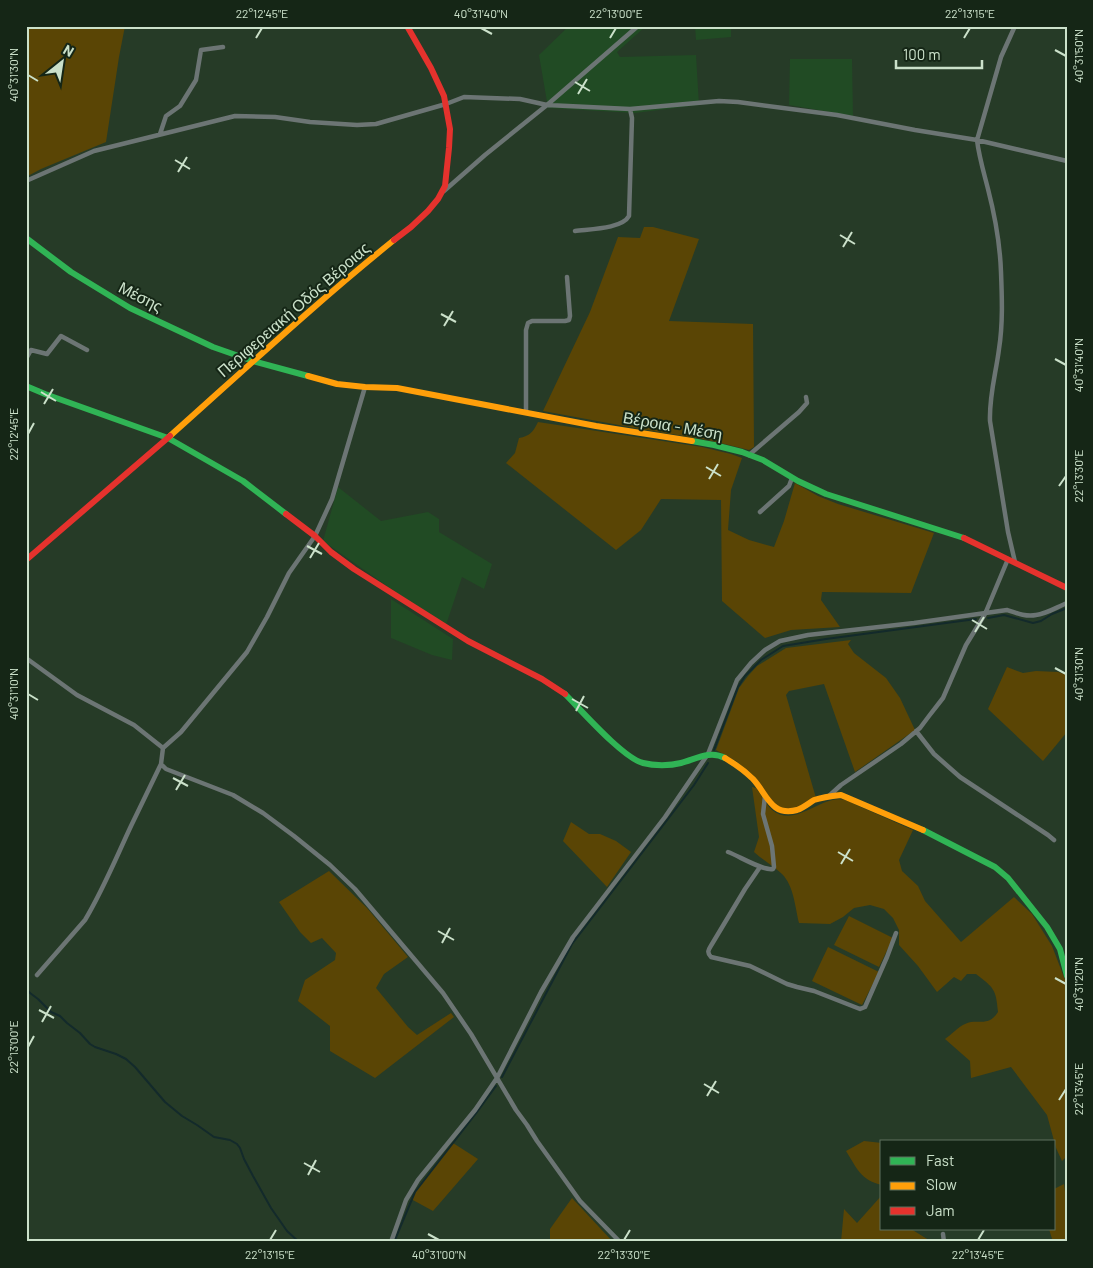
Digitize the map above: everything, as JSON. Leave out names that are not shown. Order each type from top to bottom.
[{"type":"street","name":"Περιφερειακή Οδός Βέροιας","points":[[26,560],[168,438],[253,361],[417,221],[428,211],[441,194],[446,179],[450,148],[450,129],[446,104],[431,68],[407,26]]},
{"type":"street","points":[[441,194],[638,26]]},
{"type":"street","points":[[1015,26],[1001,57],[977,140],[978,152],[999,244],[1001,321],[999,348],[989,406],[1008,532],[1015,562]]},
{"type":"street","points":[[160,134],[166,116],[180,106],[196,80],[201,50],[223,47]]},
{"type":"street","points":[[26,181],[94,150],[235,116],[275,117],[310,122],[357,125],[376,124],[446,104],[464,96],[520,99],[547,105],[630,109],[719,101],[738,102],[836,115],[977,140],[1067,161]]},
{"type":"street","points":[[575,231],[608,227],[627,220],[632,118],[630,109]]},
{"type":"street","name":"Μέσης","points":[[26,238],[71,272],[130,308],[213,347],[253,361]]},
{"type":"street","points":[[526,412],[526,330],[528,323],[532,321],[569,320],[567,277]]},
{"type":"street","points":[[26,358],[31,350],[47,354],[61,336],[88,350]]},
{"type":"street","name":"Βέροια - Μέση","points":[[253,361],[337,384],[397,388],[596,426],[714,445],[750,455],[826,494],[962,537],[1067,588]]},
{"type":"street","points":[[26,386],[168,438],[244,481],[315,536],[342,561],[468,641],[542,679],[559,690],[574,702],[618,747],[642,763],[664,765],[708,754],[723,756],[736,764],[754,780],[775,808],[784,811],[798,810],[815,800],[842,795],[922,830],[995,867],[1008,878],[1047,927],[1060,950],[1067,976]]},
{"type":"street","points":[[37,975],[85,920],[91,910],[161,764],[162,748],[181,732],[247,652],[268,617],[289,573],[315,536],[332,499],[365,387]]},
{"type":"street","points":[[750,455],[799,412],[807,403],[806,398]]},
{"type":"street","points":[[760,512],[789,486],[792,478]]},
{"type":"street","points":[[830,796],[841,785],[901,744],[925,722],[943,698],[966,644],[985,614],[1008,559]]},
{"type":"street","points":[[391,1242],[406,1200],[413,1187],[475,1110],[497,1078],[541,992],[574,937],[665,817],[708,754],[737,680],[751,663],[765,650],[780,642],[808,635],[1007,610],[1034,616],[1067,603]]},
{"type":"street","points":[[26,658],[77,695],[134,724],[162,748]]},
{"type":"street","points":[[916,731],[934,754],[960,776],[1054,840]]},
{"type":"street","points":[[161,764],[166,769],[233,795],[255,808],[330,865],[355,889],[443,993],[471,1034],[516,1110],[575,1194],[620,1242]]},
{"type":"street","points":[[728,852],[738,855],[760,867],[771,870],[774,867],[772,846],[763,814],[765,796]]},
{"type":"street","points":[[760,867],[712,944],[708,952],[708,955],[711,957],[750,966],[787,984],[814,991],[860,1009],[865,1007],[896,933]]},
{"type":"street","points":[[943,1234],[944,1242]]},
{"type":"shaded area","points":[[31,26],[125,26],[106,142],[26,177],[26,30]]},
{"type":"shaded area","points":[[569,26],[646,26],[617,52],[620,57],[696,55],[699,105],[635,113],[548,108],[539,55]]},
{"type":"shaded area","points":[[695,26],[731,26],[731,37],[696,40]]},
{"type":"shaded area","points":[[790,59],[852,59],[853,116],[789,105]]},
{"type":"shaded area","points":[[644,227],[653,227],[699,239],[669,321],[753,324],[754,447],[749,450],[708,440],[543,411],[590,312],[618,237],[640,238]]},
{"type":"shaded area","points":[[538,422],[702,447],[742,458],[731,490],[728,530],[749,540],[774,547],[795,483],[818,496],[838,504],[934,533],[911,593],[822,592],[821,600],[840,627],[791,630],[765,638],[722,601],[721,500],[661,499],[641,530],[616,550],[506,463],[515,453],[519,438],[531,433]]},
{"type":"shaded area","points":[[338,487],[381,521],[428,512],[439,519],[439,532],[492,564],[484,589],[462,577],[446,625],[421,610],[323,541]]},
{"type":"shaded area","points":[[391,599],[453,639],[452,660],[432,655],[391,638]]},
{"type":"shaded area","points":[[851,640],[848,644],[854,653],[886,678],[900,698],[915,730],[855,772],[824,684],[789,691],[786,695],[816,798],[798,807],[784,809],[777,807],[762,789],[756,778],[736,761],[716,750],[739,688],[757,666],[786,648]]},
{"type":"shaded area","points":[[1007,667],[1023,673],[1036,671],[1058,672],[1067,675],[1067,732],[1043,761],[988,709]]},
{"type":"shaded area","points":[[752,787],[756,788],[772,810],[781,815],[799,814],[836,799],[845,800],[913,830],[899,860],[902,871],[918,886],[925,901],[961,942],[1014,897],[1032,914],[1052,946],[1067,985],[1067,1156],[1062,1161],[1056,1148],[1056,1140],[1054,1140],[1047,1115],[1011,1067],[971,1078],[970,1061],[945,1039],[969,1022],[986,1021],[994,1017],[998,1012],[997,1004],[995,994],[990,986],[976,974],[967,974],[961,981],[954,977],[937,992],[918,966],[899,945],[899,930],[893,918],[884,909],[870,905],[854,908],[830,924],[799,923],[794,897],[786,879],[779,871],[754,852],[759,837]]},
{"type":"shaded area","points":[[571,822],[589,834],[600,834],[616,841],[631,852],[607,887],[563,841]]},
{"type":"shaded area","points":[[329,871],[367,908],[408,957],[384,974],[376,988],[408,1027],[417,1035],[451,1013],[454,1017],[375,1078],[330,1051],[330,1026],[298,1001],[305,980],[335,960],[336,953],[322,938],[311,943],[300,932],[279,902]]},
{"type":"shaded area","points":[[849,916],[893,938],[879,967],[834,945]]},
{"type":"shaded area","points":[[828,947],[879,972],[862,1005],[812,981]]},
{"type":"shaded area","points":[[864,1141],[880,1143],[880,1184],[864,1177],[846,1151]]},
{"type":"shaded area","points":[[453,1143],[478,1159],[433,1211],[411,1199]]},
{"type":"shaded area","points":[[1064,1184],[1067,1206],[1067,1242],[1053,1242],[1049,1230],[1056,1230],[1056,1188]]},
{"type":"shaded area","points":[[880,1197],[880,1230],[913,1230],[932,1242],[841,1242],[844,1209],[857,1223]]},
{"type":"shaded area","points":[[572,1198],[613,1242],[550,1242],[550,1229]]},
{"type":"waterway","points":[[988,618],[1004,615],[1033,623],[1067,608]]},
{"type":"waterway","points":[[714,750],[738,687],[745,676],[761,660],[783,646],[976,619]]},
{"type":"waterway","points":[[502,1077],[572,944],[694,785],[708,763]]},
{"type":"waterway","points":[[26,988],[51,1012],[60,1016],[80,1033],[90,1044],[126,1059],[165,1102],[182,1116],[214,1137],[230,1140],[237,1144],[271,1208],[287,1231],[299,1242]]},
{"type":"waterway","points":[[394,1242],[415,1192],[496,1086]]},
{"type":"traffic: fast","points":[[26,238],[71,272],[130,308],[213,347],[253,361],[308,376]]},
{"type":"traffic: fast","points":[[26,386],[168,438],[243,481],[286,514]]},
{"type":"traffic: fast","points":[[692,441],[742,452],[763,460],[798,481],[826,494],[964,538]]},
{"type":"traffic: fast","points":[[565,694],[614,743],[643,763],[672,765],[708,755],[725,758]]},
{"type":"traffic: fast","points":[[923,830],[995,867],[1008,878],[1047,927],[1060,949],[1067,976]]},
{"type":"traffic: slow","points":[[170,436],[309,312],[394,240]]},
{"type":"traffic: slow","points":[[308,376],[337,384],[397,388],[596,426],[692,441]]},
{"type":"traffic: slow","points":[[725,758],[750,776],[771,803],[781,810],[797,810],[814,800],[841,795],[923,830]]},
{"type":"traffic: jam","points":[[394,240],[411,227],[438,199],[445,186],[449,148],[450,129],[444,96],[431,68],[407,26]]},
{"type":"traffic: jam","points":[[26,560],[170,436]]},
{"type":"traffic: jam","points":[[286,514],[354,569],[468,641],[542,679],[565,694]]},
{"type":"traffic: jam","points":[[964,538],[1067,588]]}]
